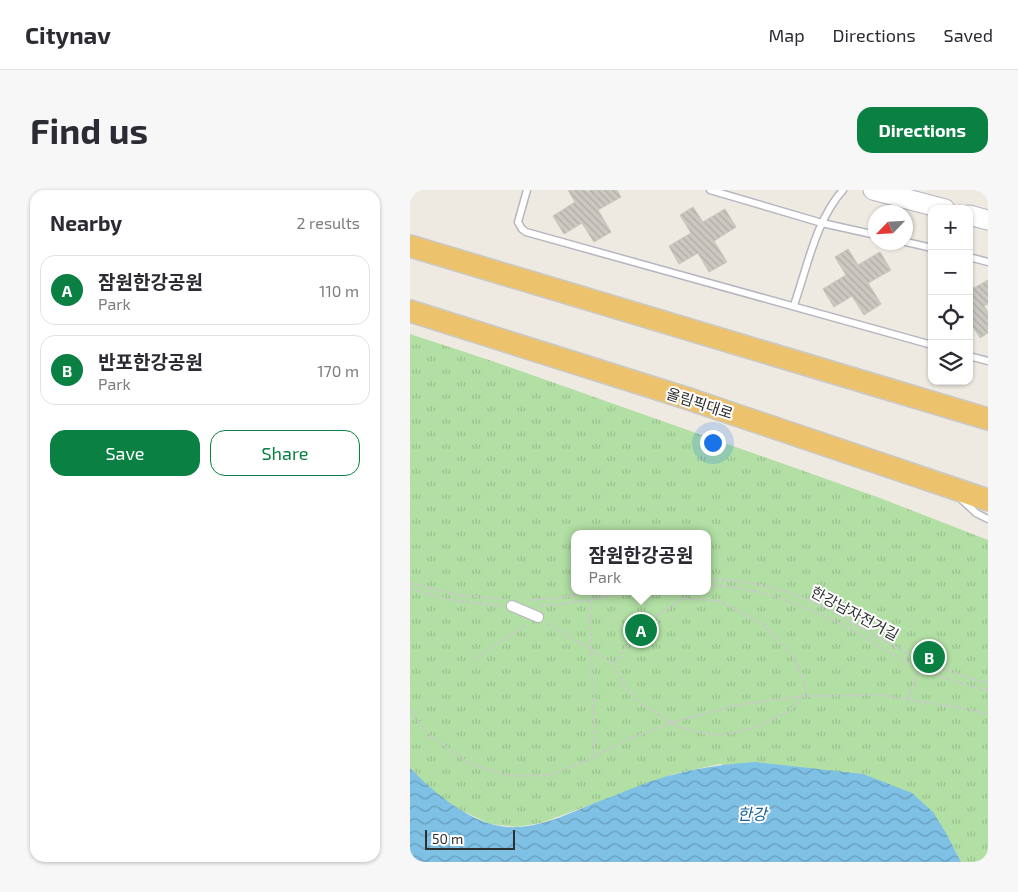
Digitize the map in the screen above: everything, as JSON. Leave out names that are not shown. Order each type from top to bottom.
[{"type":"highway","points":[[410,246],[988,419]]},
{"type":"highway","name":"올림픽대로","points":[[410,311],[686,398],[988,500]]},
{"type":"main road","points":[[872,190],[930,205]]},
{"type":"main road","points":[[973,216],[988,220]]},
{"type":"street","points":[[510,603],[538,617]]},
{"type":"lane","points":[[528,190],[518,222],[526,232],[928,344]]},
{"type":"lane","points":[[710,190],[822,223],[868,233]]},
{"type":"lane","points":[[794,306],[822,223],[836,198],[843,190]]},
{"type":"lane","points":[[913,244],[928,247]]},
{"type":"lane","points":[[973,258],[988,262]]},
{"type":"lane","points":[[973,357],[988,361]]},
{"type":"lane","points":[[946,486],[976,513],[988,519]]},
{"type":"path","name":"한강남자전거길","points":[[711,579],[749,582],[818,604],[924,662],[955,674],[988,683]]},
{"type":"path","points":[[410,583],[458,595],[510,603]]},
{"type":"path","name":"한강남자전거길","points":[[711,585],[748,590],[786,601],[838,623],[920,668],[988,690]]},
{"type":"path","points":[[525,600],[542,600],[571,595]]},
{"type":"path","points":[[474,659],[538,617],[614,664],[625,687],[641,704],[671,723],[702,733],[720,735],[754,728],[788,712],[804,696],[806,686],[793,656],[763,624],[719,601],[683,598],[644,625],[614,664]]},
{"type":"path","points":[[590,600],[594,743],[592,758]]},
{"type":"path","points":[[908,699],[920,668]]},
{"type":"path","points":[[410,710],[429,735],[470,764],[511,776],[549,775],[671,723],[737,705],[804,696],[880,695],[973,710],[988,715]]},
{"type":"green space","points":[[410,334],[495,362],[880,498],[988,540],[988,862],[961,862],[946,833],[720,764],[674,774],[541,823],[516,827],[490,824],[454,807],[425,785],[410,768]]},
{"type":"water","name":"한강","points":[[755,762],[863,774],[912,793],[933,812],[961,862],[410,862],[410,768],[432,789],[473,817],[487,823],[517,827],[538,824],[558,818],[666,777],[705,768]]},
{"type":"building","points":[[568,190],[586,190],[587,192],[591,190],[617,190],[621,197],[598,210],[611,232],[594,242],[582,223],[564,234],[553,216],[575,202]]},
{"type":"building","points":[[693,207],[703,222],[725,209],[736,227],[714,241],[727,262],[709,272],[698,253],[679,264],[669,246],[691,233],[680,215]]},
{"type":"building","points":[[848,249],[858,265],[880,252],[891,270],[868,283],[881,304],[864,315],[852,296],[834,307],[823,289],[846,275],[835,257]]},
{"type":"building","points":[[988,280],[988,304],[984,306],[988,312],[988,333],[980,338],[973,327],[973,287],[974,288]]},
{"type":"place","name":"잠원한강공원","points":[[641,630]]},
{"type":"place","name":"반포한강공원","points":[[929,657]]}]
